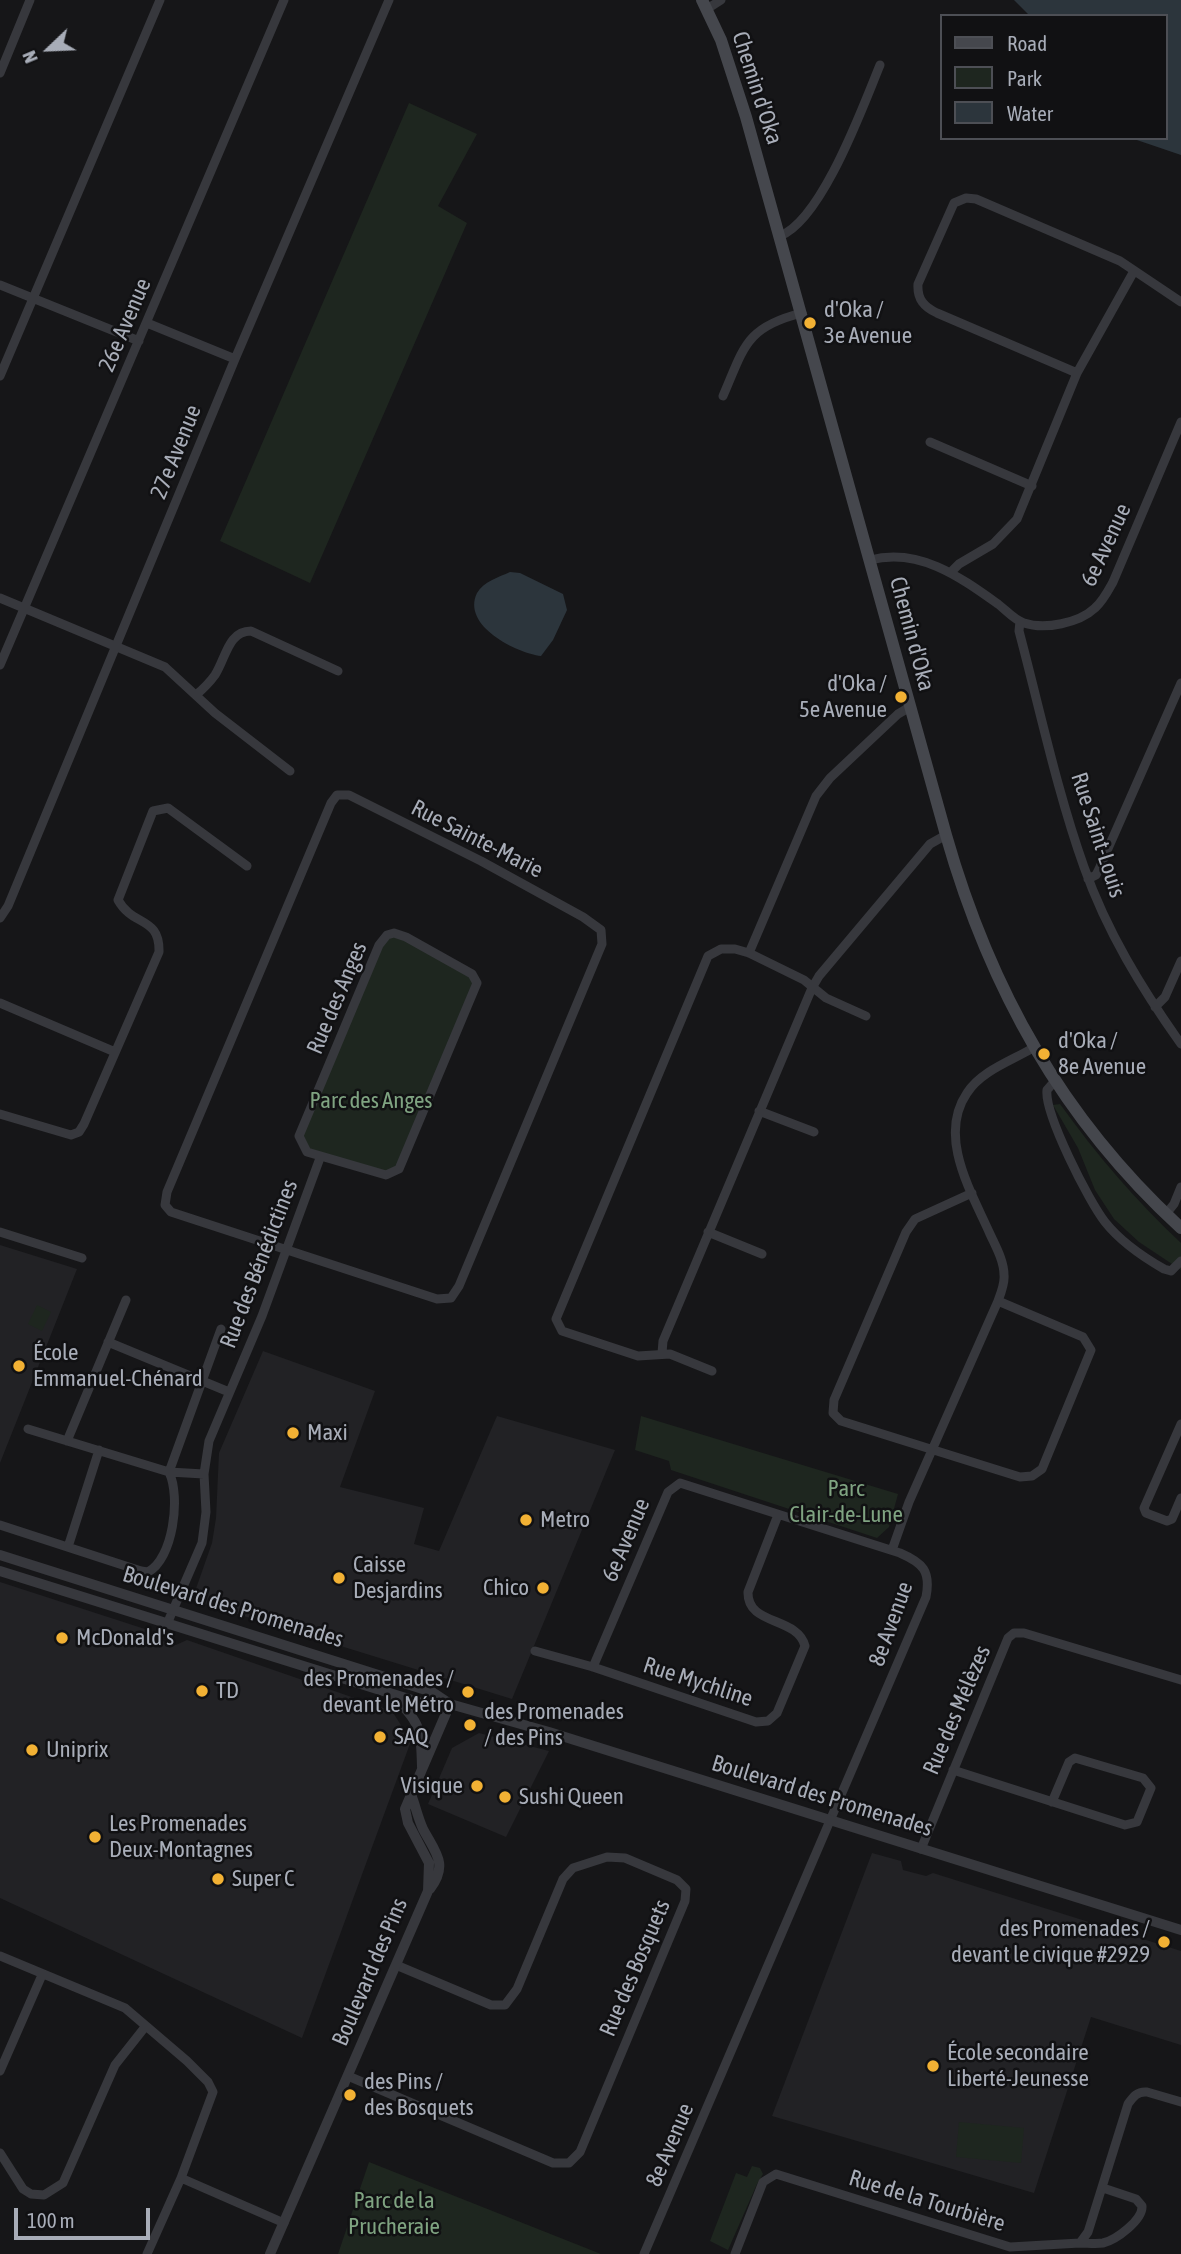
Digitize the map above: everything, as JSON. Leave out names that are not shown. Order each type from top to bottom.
[{"type":"main road","name":"Chemin d'Oka","points":[[704,5],[721,40],[739,93],[946,835],[976,929],[1033,1048],[1054,1082],[1105,1149],[1181,1228]]},
{"type":"street","points":[[0,73],[30,0]]},
{"type":"street","points":[[0,376],[160,0]]},
{"type":"street","name":"26e Avenue","points":[[0,665],[284,0]]},
{"type":"street","name":"27e Avenue","points":[[0,918],[8,906],[235,359],[389,0]]},
{"type":"street","points":[[704,5],[721,0]]},
{"type":"street","points":[[780,236],[798,223],[827,181],[880,65]]},
{"type":"street","points":[[1077,373],[937,313],[923,303],[918,294],[918,284],[954,203],[966,198],[982,201],[1108,256],[1181,302]]},
{"type":"street","points":[[951,572],[1006,533],[1021,514],[1077,373],[1134,271]]},
{"type":"street","points":[[0,285],[139,341]]},
{"type":"street","points":[[723,396],[745,346],[754,334],[767,324],[802,313]]},
{"type":"street","points":[[147,323],[235,359]]},
{"type":"street","name":"6e Avenue","points":[[1020,621],[1040,625],[1062,623],[1085,615],[1100,603],[1113,582],[1181,422]]},
{"type":"street","points":[[930,442],[1032,486]]},
{"type":"street","points":[[870,560],[884,557],[930,563],[951,572],[1020,621]]},
{"type":"street","points":[[0,598],[165,667],[215,713],[290,771]]},
{"type":"street","name":"Rue Saint-Louis","points":[[1020,621],[1019,631],[1027,664],[1088,879],[1121,952],[1154,1007],[1181,1044]]},
{"type":"street","points":[[196,695],[215,676],[234,637],[242,631],[251,631],[338,671]]},
{"type":"street","points":[[1088,879],[1096,875],[1099,869],[1181,682]]},
{"type":"street","points":[[749,953],[816,796],[830,778],[898,714],[911,707]]},
{"type":"street","name":"Rue Sainte-Marie","points":[[337,795],[349,795],[583,916],[601,930],[602,944],[459,1286],[451,1298],[437,1298],[287,1250],[171,1212],[165,1205],[167,1192],[331,803],[337,795]]},
{"type":"street","points":[[0,1114],[62,1133],[75,1134],[85,1124],[159,953],[160,939],[156,930],[125,912],[118,900],[153,811],[168,808],[247,866]]},
{"type":"street","points":[[662,1353],[663,1342],[708,1232],[812,988],[819,976],[930,844],[946,835]]},
{"type":"street","name":"Rue des Anges","points":[[394,933],[406,937],[472,974],[477,983],[399,1168],[386,1175],[320,1158],[307,1152],[299,1136],[379,945],[387,935],[394,933]]},
{"type":"street","points":[[712,1371],[679,1357],[662,1353],[638,1356],[562,1331],[556,1319],[704,965],[708,956],[721,949],[749,953],[804,980],[826,998],[866,1016]]},
{"type":"street","points":[[1154,1007],[1165,997],[1181,961]]},
{"type":"street","points":[[0,1003],[115,1052]]},
{"type":"street","name":"8e Avenue","points":[[644,2254],[926,1597],[929,1583],[919,1562],[892,1550],[904,1513],[998,1301],[1005,1276],[1000,1256],[961,1167],[955,1138],[955,1121],[967,1092],[983,1076],[1033,1048]]},
{"type":"street","points":[[1054,1082],[1047,1090],[1047,1103],[1073,1166],[1105,1223],[1134,1249],[1164,1269],[1171,1271],[1181,1261]]},
{"type":"street","points":[[760,1111],[814,1132]]},
{"type":"street","name":"Rue des Bénédictines","points":[[167,1624],[203,1538],[204,1474],[209,1441],[262,1316],[320,1158]]},
{"type":"street","points":[[1166,1214],[1174,1204],[1181,1187]]},
{"type":"street","points":[[972,1194],[915,1219],[906,1232],[834,1400],[833,1413],[841,1421],[931,1450],[1020,1477],[1032,1476],[1042,1469],[1091,1350],[1083,1337],[998,1301]]},
{"type":"street","points":[[0,1232],[82,1258]]},
{"type":"street","points":[[708,1232],[762,1254]]},
{"type":"street","points":[[67,1441],[126,1300]]},
{"type":"street","points":[[0,1525],[141,1571],[155,1569],[172,1531],[175,1488],[169,1472],[220,1329]]},
{"type":"street","points":[[108,1342],[229,1392]]},
{"type":"street","points":[[1181,1424],[1144,1508],[1146,1513],[1167,1521],[1172,1519],[1181,1498]]},
{"type":"street","points":[[28,1429],[169,1472],[204,1474]]},
{"type":"street","points":[[68,1547],[99,1450]]},
{"type":"street","name":"6e Avenue","points":[[593,1667],[668,1492],[680,1483],[892,1550]]},
{"type":"street","name":"Rue Mychline","points":[[535,1651],[593,1667],[756,1722],[768,1721],[777,1713],[805,1646],[803,1637],[798,1632],[753,1611],[748,1601],[748,1592],[778,1514]]},
{"type":"street","name":"Boulevard des Promenades","points":[[0,1555],[432,1692],[450,1704],[549,1732],[1181,1930]]},
{"type":"street","name":"Boulevard des Promenades","points":[[0,1571],[428,1705],[450,1704]]},
{"type":"street","name":"Rue des Mélèzes","points":[[921,1849],[1008,1638],[1014,1633],[1024,1633],[1181,1681]]},
{"type":"street","points":[[389,1693],[417,1722],[422,1739],[422,1774]]},
{"type":"street","points":[[422,1774],[450,1704]]},
{"type":"street","points":[[953,1770],[1052,1802],[1125,1825],[1137,1822],[1151,1788],[1143,1778],[1074,1758],[1069,1762],[1052,1802]]},
{"type":"street","name":"Boulevard des Pins","points":[[270,2254],[428,1891],[439,1876],[439,1863],[412,1797],[422,1774]]},
{"type":"street","name":"Rue des Bosquets","points":[[348,2076],[553,2163],[569,2163],[580,2152],[685,1901],[685,1889],[677,1880],[625,1858],[607,1857],[573,1868],[563,1879],[517,1989],[511,2000],[499,2007],[396,1965]]},
{"type":"street","points":[[0,1956],[125,2008],[208,2081],[214,2092],[181,2178],[147,2254]]},
{"type":"street","points":[[0,2071],[42,1975]]},
{"type":"street","points":[[0,2153],[23,2189],[31,2194],[44,2195],[63,2183],[116,2065],[125,2049],[145,2027]]},
{"type":"street","points":[[1080,2243],[1088,2232],[1128,2105],[1134,2096],[1147,2092],[1181,2102]]},
{"type":"street","name":"Rue de la Tourbière","points":[[735,2254],[763,2182],[776,2174],[1010,2247],[1104,2243],[1137,2221],[1142,2214],[1142,2206],[1136,2200],[1103,2188]]},
{"type":"street","points":[[181,2178],[284,2223]]},
{"type":"shaded area","name":"École Emmanuel-Chénard","points":[[0,1245],[77,1269],[0,1463]]},
{"type":"shaded area","points":[[263,1351],[375,1391],[340,1487],[424,1508],[414,1544],[439,1551],[497,1416],[615,1450],[512,1699],[192,1600],[212,1543],[219,1453]]},
{"type":"shaded area","points":[[0,1582],[148,1630],[151,1638],[176,1645],[187,1640],[392,1711],[411,1741],[302,2038],[0,1898]]},
{"type":"shaded area","points":[[479,1733],[549,1751],[506,1837],[428,1804],[452,1748]]},
{"type":"shaded area","name":"École secondaire Liberté-Jeunesse","points":[[872,1853],[901,1861],[903,1870],[926,1876],[933,1873],[1181,1951],[1181,2045],[1091,2017],[1034,2193],[772,2116]]},
{"type":"green space","points":[[409,103],[477,134],[438,206],[467,223],[310,583],[220,541]]},
{"type":"green space","name":"Parc des Anges","points":[[394,933],[453,962],[477,983],[399,1169],[386,1175],[307,1152],[299,1136],[379,945]]},
{"type":"green space","points":[[1060,1104],[1117,1176],[1181,1243],[1181,1270],[1139,1242],[1114,1219],[1095,1190],[1078,1148],[1053,1105]]},
{"type":"green space","points":[[37,1305],[51,1312],[42,1331],[28,1324]]},
{"type":"green space","name":"Parc Clair-de-Lune","points":[[641,1416],[898,1494],[889,1527],[877,1538],[671,1470],[669,1461],[635,1450]]},
{"type":"green space","points":[[959,2122],[1024,2128],[1021,2163],[956,2157]]},
{"type":"green space","name":"Parc de la Prucheraie","points":[[369,2162],[601,2254],[338,2254]]},
{"type":"green space","points":[[752,2166],[760,2168],[763,2174],[728,2250],[710,2241],[736,2173],[747,2177]]},
{"type":"water","points":[[1014,0],[1181,0],[1181,155],[1137,140],[1167,140],[1167,14],[1028,14]]},
{"type":"water","points":[[510,572],[520,573],[563,594],[567,610],[553,640],[541,656],[519,650],[494,636],[477,616],[474,605],[480,589]]},
{"type":"place","name":"d'Oka / 3e Avenue","points":[[810,323]]},
{"type":"place","name":"d'Oka / 5e Avenue","points":[[901,697]]},
{"type":"place","name":"d'Oka / 8e Avenue","points":[[1044,1054]]},
{"type":"place","name":"École Emmanuel-Chénard","points":[[19,1366]]},
{"type":"place","name":"Maxi","points":[[293,1433]]},
{"type":"place","name":"Metro","points":[[526,1520]]},
{"type":"place","name":"Caisse Desjardins","points":[[339,1578]]},
{"type":"place","name":"Chico","points":[[543,1588]]},
{"type":"place","name":"McDonald's","points":[[62,1638]]},
{"type":"place","name":"TD","points":[[202,1691]]},
{"type":"place","name":"des Promenades / devant le Métro","points":[[468,1692]]},
{"type":"place","name":"des Promenades / des Pins","points":[[470,1725]]},
{"type":"place","name":"SAQ","points":[[380,1737]]},
{"type":"place","name":"Uniprix","points":[[32,1750]]},
{"type":"place","name":"Visique","points":[[477,1786]]},
{"type":"place","name":"Sushi Queen","points":[[505,1797]]},
{"type":"place","name":"Les Promenades Deux-Montagnes","points":[[95,1837]]},
{"type":"place","name":"Super C","points":[[218,1879]]},
{"type":"place","name":"des Promenades / devant le civique #2929","points":[[1164,1942]]},
{"type":"place","name":"École secondaire Liberté-Jeunesse","points":[[933,2066]]},
{"type":"place","name":"des Pins / des Bosquets","points":[[350,2095]]}]
